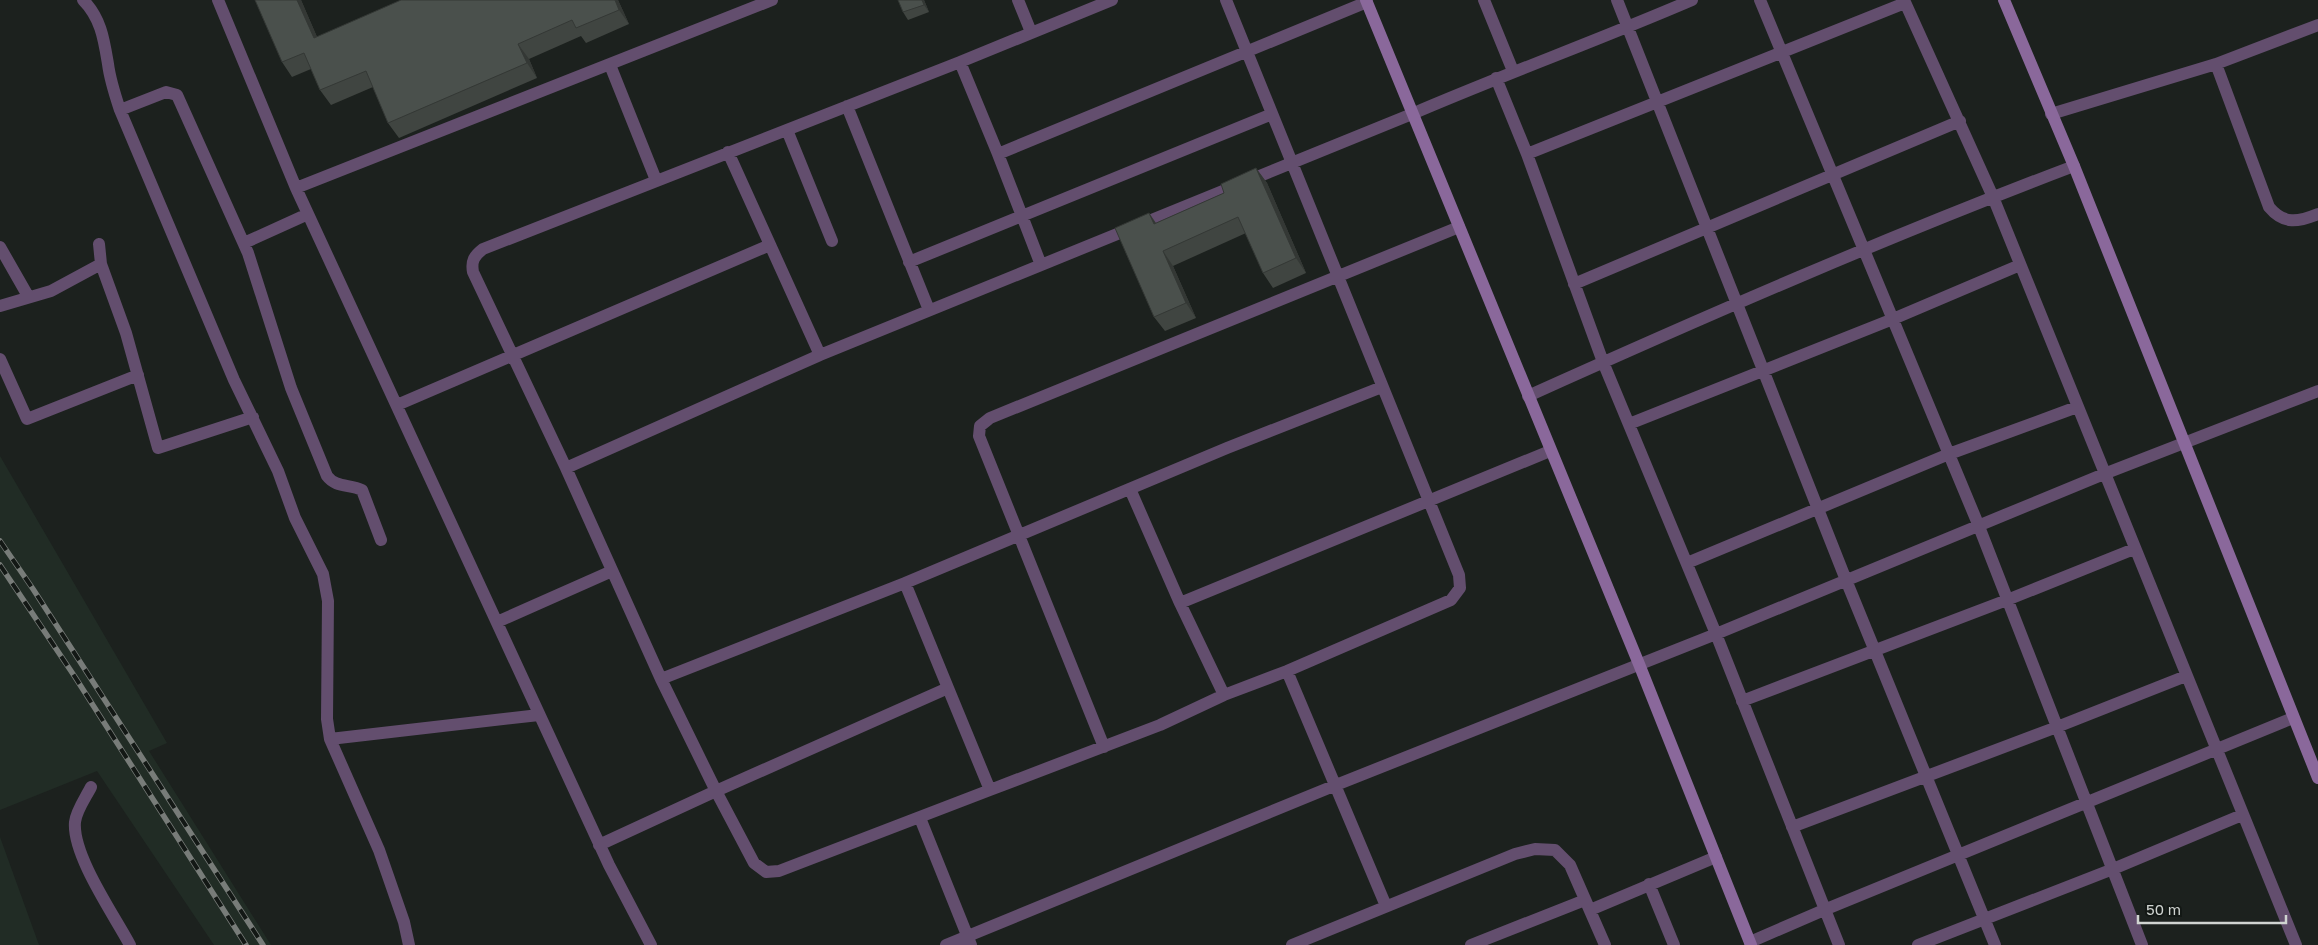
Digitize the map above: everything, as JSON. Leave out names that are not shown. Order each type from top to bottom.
[{"type":"street","points":[[83,0],[90,7],[104,35],[112,87],[120,110],[232,375],[278,471],[295,518],[316,557],[327,588],[329,615],[327,719],[330,739],[379,850],[404,922],[409,945]]},
{"type":"street","points":[[218,0],[296,188],[398,405],[599,845],[651,945]]},
{"type":"street","points":[[296,188],[772,0]]},
{"type":"street","points":[[1018,0],[1031,32]]},
{"type":"street","points":[[1112,0],[960,62],[483,249],[475,255],[472,263],[473,272],[566,468],[661,679],[754,863],[766,872],[779,871],[1160,725],[1224,695],[1287,671],[1451,600],[1460,588],[1459,575],[1226,0]]},
{"type":"street","points":[[1484,0],[1513,71]]},
{"type":"street","points":[[1617,0],[1762,370],[1995,945]]},
{"type":"street","points":[[566,468],[820,355],[1513,71],[1628,27],[1692,0]]},
{"type":"street","points":[[1760,0],[1978,524],[2142,945]]},
{"type":"street","points":[[2004,0],[2074,166],[2318,778]]},
{"type":"street","points":[[998,154],[1366,1],[1639,664],[1750,944],[1824,910],[2293,718]]},
{"type":"street","points":[[1527,154],[1904,2],[1960,121],[1993,197],[2296,945]]},
{"type":"street","points":[[2051,114],[2216,64],[2318,25]]},
{"type":"street","points":[[960,62],[1041,265]]},
{"type":"street","points":[[610,64],[656,180]]},
{"type":"street","points":[[2216,64],[2269,207],[2276,215],[2294,222],[2318,214]]},
{"type":"street","points":[[1496,78],[1527,154],[1603,362],[1716,634],[1839,945]]},
{"type":"street","points":[[120,110],[166,92],[177,95],[244,244],[290,388],[327,476],[338,485],[362,490],[381,540]]},
{"type":"street","points":[[846,106],[929,310]]},
{"type":"street","points":[[909,262],[1272,114]]},
{"type":"street","points":[[1574,284],[1960,121]]},
{"type":"street","points":[[786,130],[832,241]]},
{"type":"street","points":[[728,152],[820,355]]},
{"type":"street","points":[[1528,396],[1736,304],[1993,197],[2074,166]]},
{"type":"street","points":[[244,244],[308,214]]},
{"type":"street","points":[[1104,747],[979,436],[980,426],[990,418],[1459,227]]},
{"type":"street","points":[[99,244],[100,264],[126,333],[158,448],[253,416]]},
{"type":"street","points":[[398,405],[512,354],[770,245]]},
{"type":"street","points":[[0,247],[28,296]]},
{"type":"street","points":[[0,306],[28,296],[51,291],[100,264]]},
{"type":"street","points":[[1629,424],[1893,319],[2020,265]]},
{"type":"street","points":[[0,359],[27,419],[138,375]]},
{"type":"street","points":[[661,679],[905,583],[1382,387]]},
{"type":"street","points":[[946,945],[970,940],[1336,785],[1716,634],[1978,524],[2318,391]]},
{"type":"street","points":[[1687,563],[1948,454],[2077,407]]},
{"type":"street","points":[[1180,603],[1550,451]]},
{"type":"street","points":[[1130,489],[1180,603],[1224,695]]},
{"type":"street","points":[[1742,701],[1874,649],[2007,600],[2134,549]]},
{"type":"street","points":[[497,622],[612,571]]},
{"type":"street","points":[[905,583],[990,790]]},
{"type":"street","points":[[1287,671],[1386,906]]},
{"type":"street","points":[[1792,827],[2057,728],[2186,676]]},
{"type":"street","points":[[599,845],[948,688]]},
{"type":"street","points":[[330,739],[539,715]]},
{"type":"street","points":[[91,787],[75,820],[75,837],[82,856],[130,945]]},
{"type":"street","points":[[1918,945],[2113,869],[2242,815]]},
{"type":"street","points":[[920,818],[970,940]]},
{"type":"street","points":[[1292,945],[1311,941],[1386,906],[1515,854],[1535,849],[1555,850],[1570,865],[1605,945]]},
{"type":"street","points":[[1471,945],[1649,884],[1716,857]]},
{"type":"street","points":[[1649,884],[1674,945]]},
{"type":"shaded area","points":[[0,456],[167,743],[149,751],[271,945],[214,945],[97,771],[0,810]]},
{"type":"shaded area","points":[[0,837],[39,945],[0,945]]},
{"type":"building","points":[[255,0],[297,0],[314,38],[401,0],[615,0],[619,10],[576,28],[572,20],[518,44],[527,63],[388,123],[366,71],[320,90],[304,53],[282,62]]},
{"type":"building","points":[[898,0],[922,0],[924,5],[903,12]]},
{"type":"building","points":[[1256,168],[1296,258],[1263,273],[1238,217],[1163,251],[1186,303],[1154,317],[1115,228],[1149,213],[1154,224],[1224,193],[1221,184]]},
{"type":"railway","points":[[0,541],[263,945]]},
{"type":"railway","points":[[0,565],[75,677],[246,945]]}]
